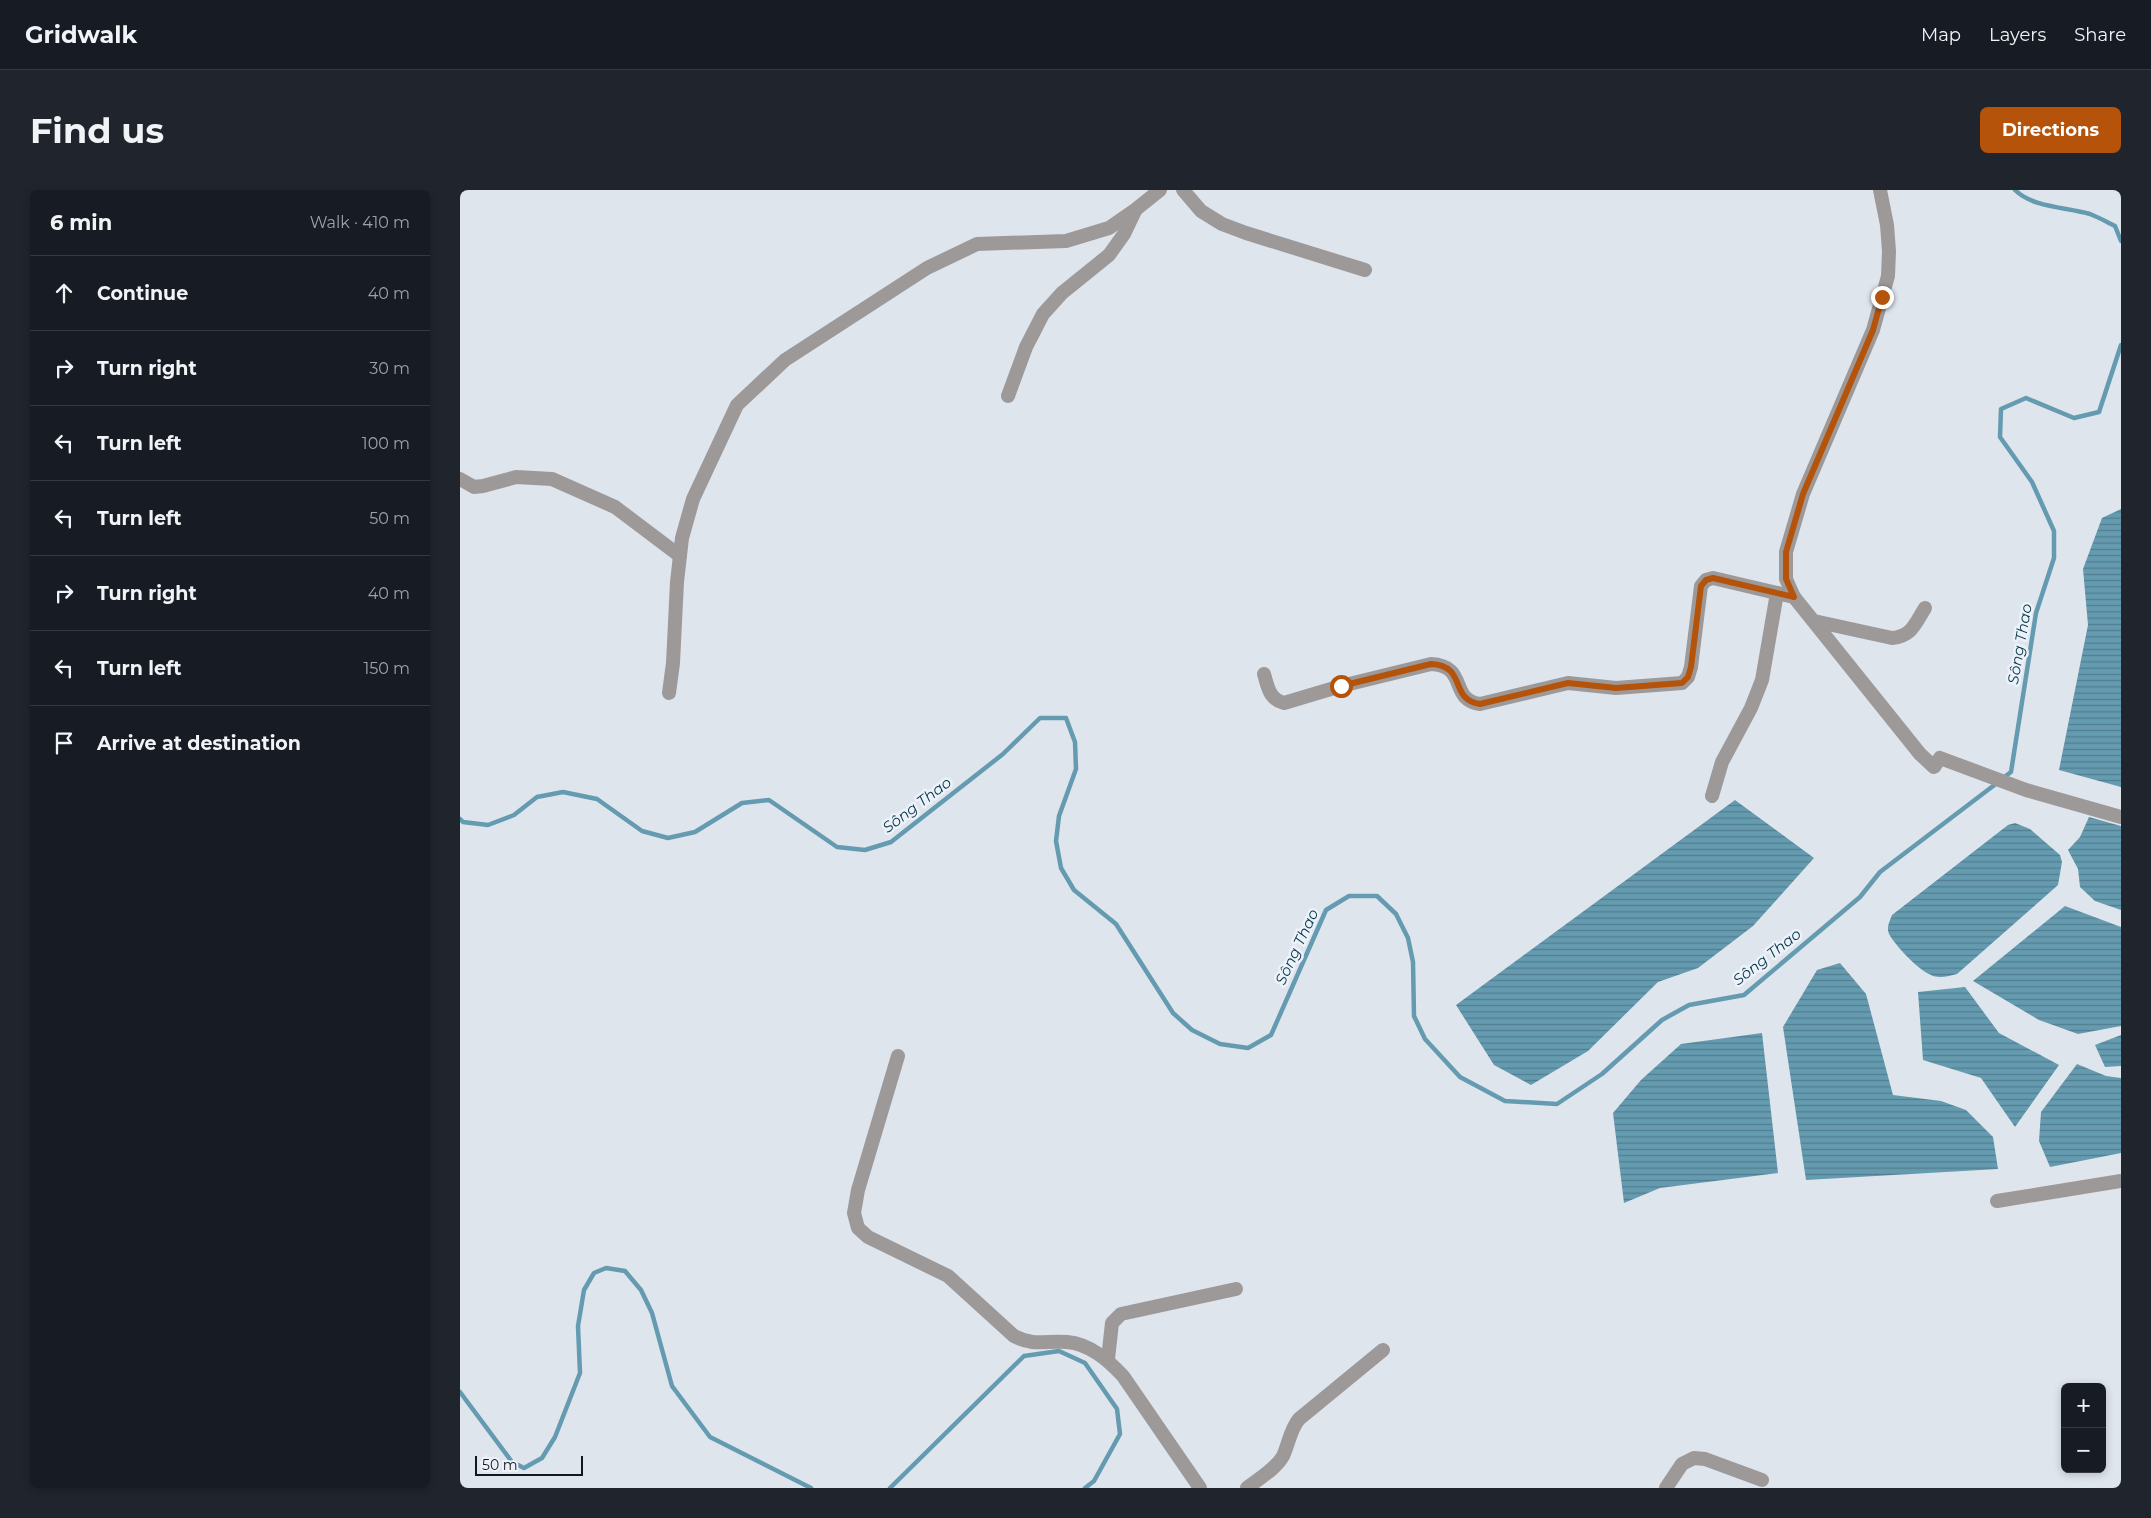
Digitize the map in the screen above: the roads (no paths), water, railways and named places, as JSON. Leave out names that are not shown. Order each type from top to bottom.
[{"type":"street","points":[[669,693],[682,538],[693,499],[738,405],[785,360],[927,268],[977,244],[1066,241],[1109,228],[1160,190]]},
{"type":"street","points":[[1183,190],[1202,211],[1222,224],[1365,270]]},
{"type":"street","points":[[1880,190],[1887,225],[1888,276],[1873,330],[1803,494],[1786,552],[1786,579],[1794,597],[1920,754],[1934,767],[1940,758],[2013,785],[2121,817]]},
{"type":"street","points":[[1008,396],[1026,347],[1044,314],[1062,293],[1109,255],[1124,234],[1135,210]]},
{"type":"street","points":[[460,479],[474,487],[516,476],[552,480],[615,507],[680,556]]},
{"type":"street","points":[[1264,674],[1270,694],[1276,701],[1284,703],[1341,686],[1431,664],[1442,665],[1452,670],[1463,697],[1471,702],[1480,704],[1568,683],[1616,688],[1682,683],[1688,677],[1691,667],[1701,586],[1706,580],[1713,578],[1794,597]]},
{"type":"street","points":[[1712,796],[1722,762],[1751,708],[1762,680],[1778,593]]},
{"type":"street","points":[[1814,621],[1892,638],[1903,637],[1911,630],[1925,608]]},
{"type":"street","points":[[898,1056],[858,1190],[854,1213],[858,1228],[868,1237],[948,1276],[1014,1336],[1025,1341],[1037,1343],[1068,1342],[1088,1348],[1108,1359],[1123,1376],[1200,1488]]},
{"type":"street","points":[[1997,1201],[2121,1181]]},
{"type":"street","points":[[1108,1359],[1112,1323],[1121,1314],[1236,1289]]},
{"type":"street","points":[[1247,1488],[1283,1456],[1292,1427],[1299,1419],[1383,1350]]},
{"type":"street","points":[[1666,1488],[1682,1464],[1694,1458],[1762,1480]]},
{"type":"water","points":[[2121,509],[2121,787],[2059,770],[2088,625],[2083,569],[2102,518]]},
{"type":"water","points":[[1735,800],[1814,858],[1753,926],[1698,968],[1658,982],[1588,1051],[1531,1085],[1494,1065],[1456,1005]]},
{"type":"water","points":[[2089,817],[2121,826],[2121,910],[2095,901],[2080,887],[2078,869],[2068,850],[2080,837]]},
{"type":"water","points":[[2015,823],[2030,829],[2060,855],[2062,862],[2058,885],[1957,974],[1944,977],[1931,975],[1907,957],[1889,934],[1888,926],[1892,915],[2008,825]]},
{"type":"water","points":[[2065,906],[2121,927],[2121,1026],[2078,1034],[2039,1020],[1973,981]]},
{"type":"water","points":[[1840,963],[1866,994],[1893,1095],[1941,1101],[1966,1110],[1993,1137],[1998,1169],[1806,1180],[1783,1027],[1817,970]]},
{"type":"water","points":[[1965,987],[1999,1033],[2059,1065],[2015,1127],[1981,1078],[1923,1060],[1918,992]]},
{"type":"water","points":[[1762,1033],[1778,1173],[1660,1188],[1624,1203],[1613,1113],[1641,1080],[1681,1044]]},
{"type":"water","points":[[2121,1035],[2121,1066],[2105,1067],[2095,1045]]},
{"type":"water","points":[[2077,1064],[2106,1076],[2121,1078],[2121,1153],[2050,1167],[2039,1141],[2041,1112]]},
{"type":"waterway","name":"Sông Thao","points":[[2015,190],[2022,196],[2041,204],[2090,214],[2099,218],[2115,226],[2121,241]]},
{"type":"waterway","name":"Sông Thao","points":[[2003,778],[2011,772],[2036,613],[2054,558],[2054,531],[2032,482],[2000,437],[2001,409],[2026,398],[2074,418],[2099,412],[2121,345]]},
{"type":"waterway","name":"Sông Thao","points":[[460,819],[463,822],[488,825],[514,815],[537,797],[563,792],[597,799],[642,831],[668,838],[695,832],[742,803],[769,800],[837,847],[865,850],[891,842],[1003,754],[1040,718],[1066,718],[1075,742],[1076,769],[1059,816],[1056,841],[1061,868],[1074,890],[1116,924],[1173,1013],[1192,1030],[1220,1044],[1248,1048],[1271,1035],[1326,910],[1349,896],[1377,896],[1396,914],[1408,938],[1413,962],[1414,1016],[1425,1039],[1460,1077],[1505,1101],[1557,1104],[1602,1074],[1662,1020],[1689,1005],[1744,995],[1860,897],[1880,872],[1997,783]]},
{"type":"waterway","points":[[460,1392],[512,1462],[524,1468],[542,1458],[555,1437],[580,1373],[578,1326],[584,1290],[594,1273],[606,1268],[625,1271],[641,1290],[652,1313],[672,1386],[710,1437],[811,1488]]},
{"type":"waterway","points":[[890,1488],[1024,1356],[1059,1351],[1085,1363],[1117,1409],[1120,1434],[1094,1481],[1085,1488]]}]
